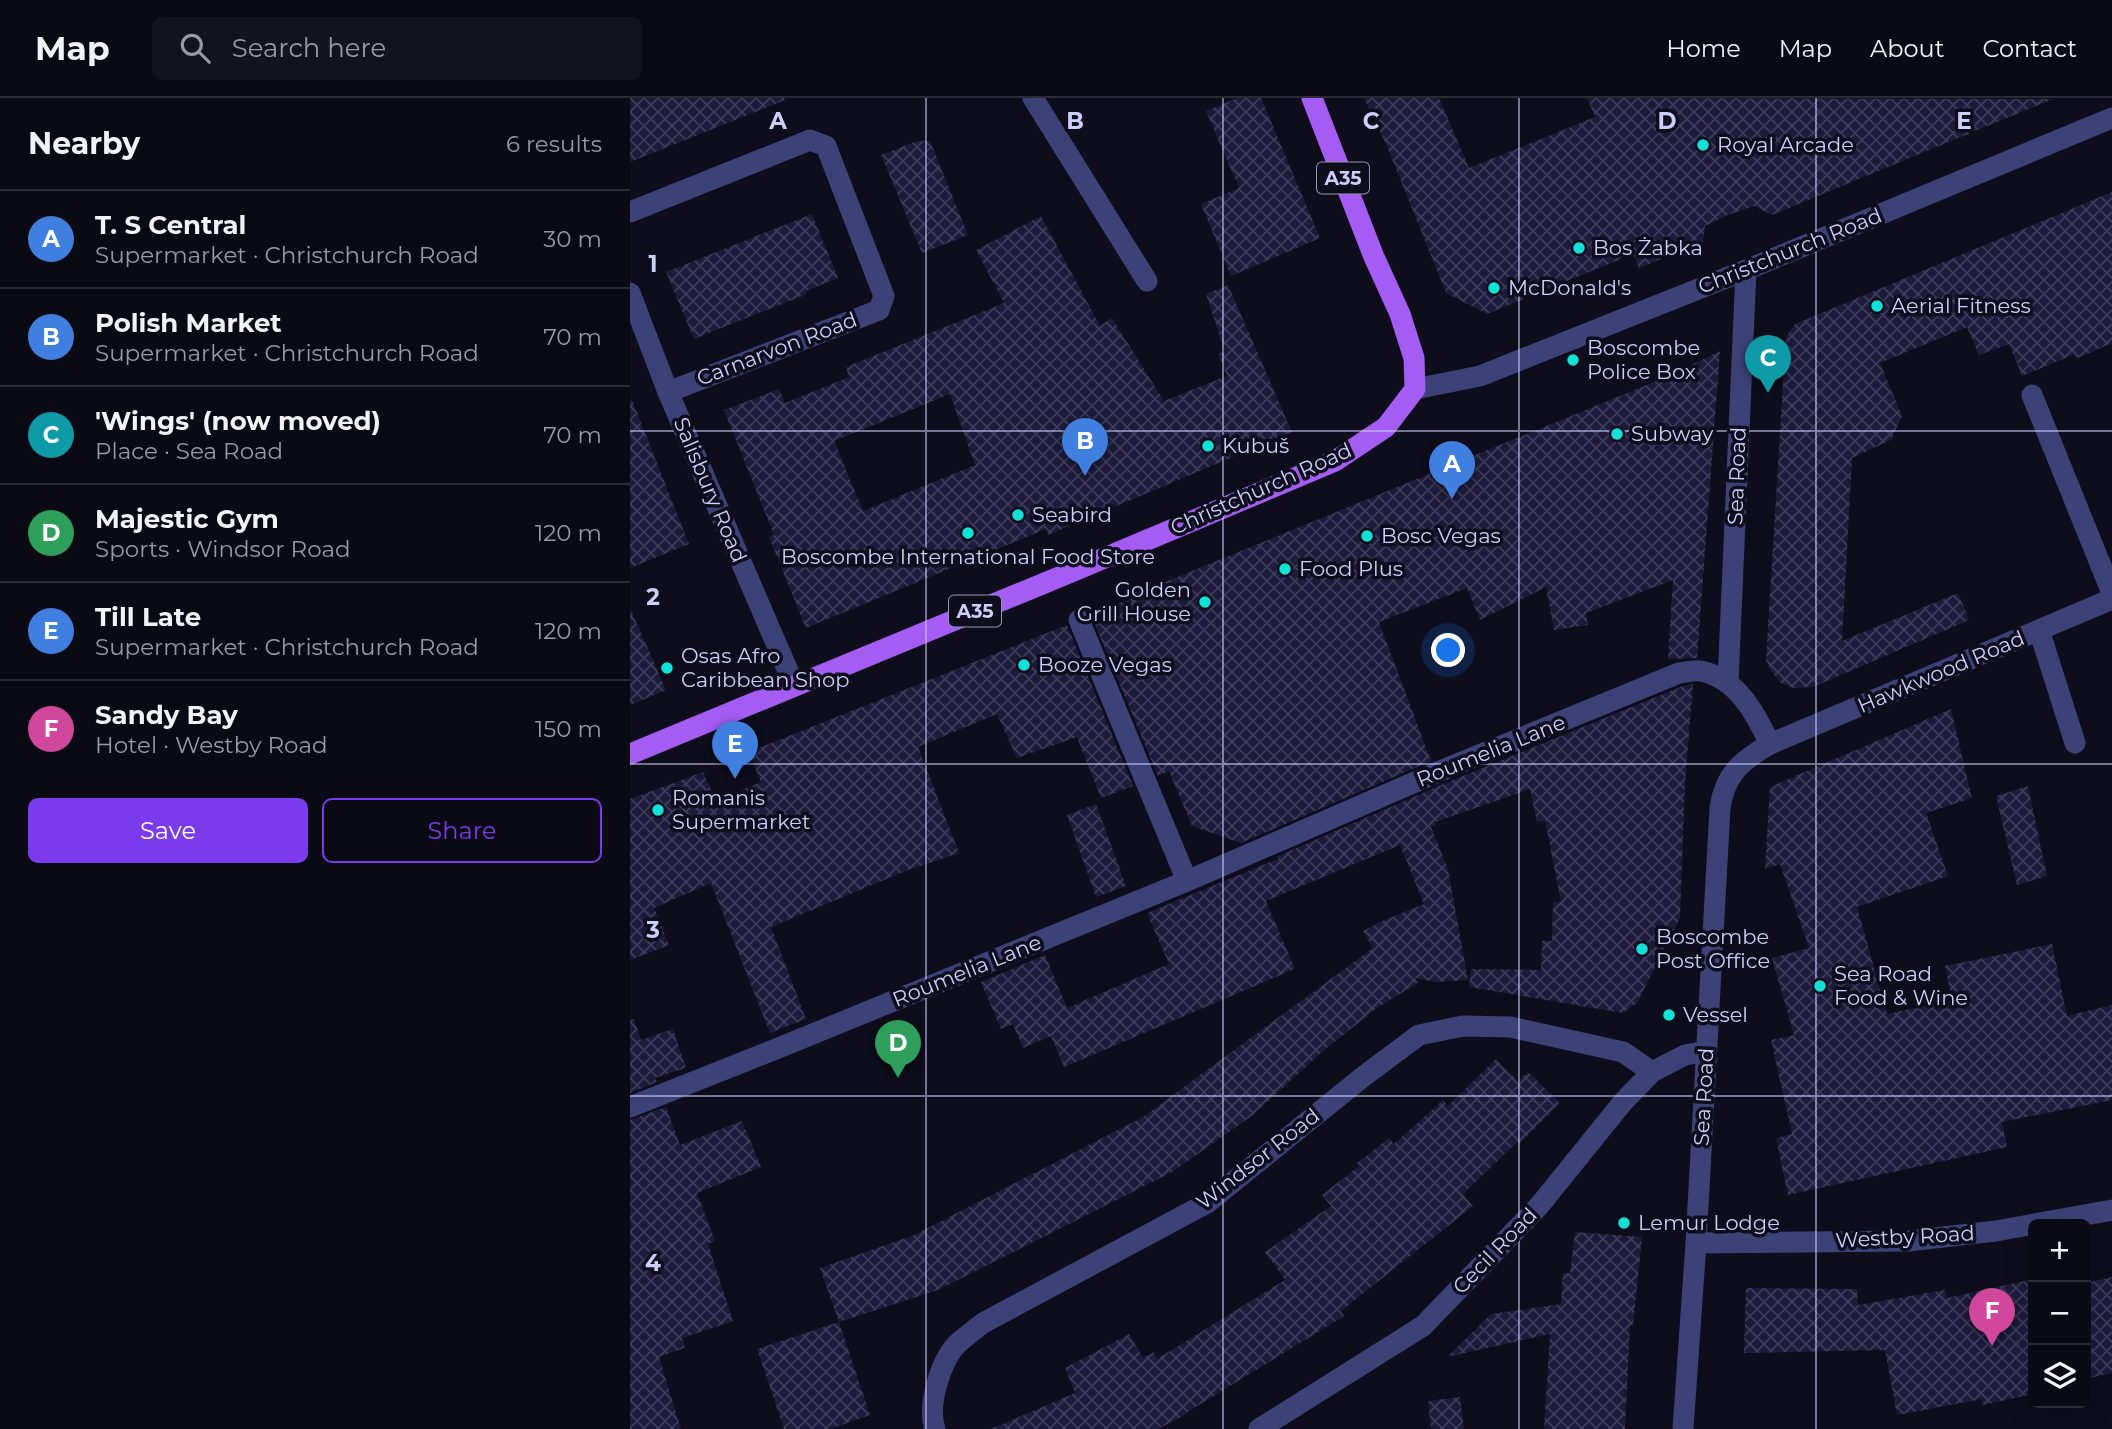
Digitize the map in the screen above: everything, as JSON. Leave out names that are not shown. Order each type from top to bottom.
[{"type":"main road","name":"A35","points":[[1312,98],[1374,257],[1400,314],[1414,358],[1415,389]]},
{"type":"main road","name":"Christchurch Road","points":[[630,754],[1335,461],[1387,427],[1415,389]]},
{"type":"street","points":[[1033,98],[1147,281]]},
{"type":"street","name":"Christchurch Road","points":[[1415,389],[1480,376],[1746,270],[2112,118]]},
{"type":"street","name":"Carnarvon Road","points":[[630,212],[810,140],[826,146],[884,296],[878,310],[668,392]]},
{"type":"street","name":"Sea Road","points":[[1729,673],[1746,270]]},
{"type":"street","name":"Salisbury Road","points":[[632,301],[668,392],[794,685]]},
{"type":"street","points":[[2032,395],[2112,593]]},
{"type":"street","name":"Hawkwood Road","points":[[1770,744],[2112,599]]},
{"type":"street","points":[[1079,620],[1187,881]]},
{"type":"street","points":[[2039,630],[2075,743]]},
{"type":"street","name":"Roumelia Lane","points":[[630,1107],[1187,881],[1438,772],[1679,673],[1729,673]]},
{"type":"street","points":[[1729,673],[1758,717],[1770,744]]},
{"type":"street","name":"Sea Road","points":[[1683,1429],[1720,808],[1723,789],[1732,774],[1747,757],[1770,744]]},
{"type":"street","name":"Windsor Road","points":[[935,1429],[935,1385],[954,1346],[983,1323],[1207,1203],[1419,1035],[1463,1026],[1510,1027],[1623,1052],[1652,1072]]},
{"type":"street","name":"Cecil Road","points":[[1259,1429],[1423,1326],[1539,1206],[1623,1102],[1652,1072],[1685,1055],[1706,1051]]},
{"type":"street","name":"Westby Road","points":[[1696,1243],[1908,1241],[1996,1231],[2112,1210]]},
{"type":"building","points":[[630,98],[784,98],[785,100],[630,162]]},
{"type":"building","points":[[1237,98],[1261,98],[1320,238],[1231,276],[1201,204],[1239,188],[1206,111]]},
{"type":"building","points":[[1364,98],[1439,98],[1469,168],[1595,117],[1587,98],[2053,99],[1772,215],[1754,206],[1728,215],[1705,226],[1703,242],[1639,268],[1633,254],[1487,314],[1446,293],[1386,144]]},
{"type":"building","points":[[917,141],[930,141],[968,235],[922,253],[881,155]]},
{"type":"building","points":[[2112,192],[2112,343],[2078,358],[2073,355],[2022,376],[2009,344],[1979,355],[1967,327],[1880,363],[1902,416],[1891,440],[1852,458],[1842,641],[1958,593],[1969,620],[1813,687],[1793,688],[1781,683],[1766,660],[1786,337],[1795,324]]},
{"type":"building","points":[[812,214],[838,278],[806,291],[807,294],[694,339],[666,272]]},
{"type":"building","points":[[1041,216],[1100,326],[1112,318],[1164,401],[1227,376],[1218,354],[1225,351],[1206,294],[1228,285],[1292,432],[1048,535],[1046,529],[806,628],[769,537],[774,535],[724,410],[779,389],[785,403],[849,377],[846,367],[1004,303],[976,250]],"holes":[[[950,394],[975,465],[863,511],[834,441]]]},
{"type":"building","points":[[1720,351],[1697,658],[1668,659],[1673,580],[1586,613],[1588,625],[1554,630],[1546,587],[1480,620],[1467,588],[1379,622],[1431,761],[1241,843],[1192,826],[1169,771],[1158,776],[1091,615],[1132,598],[1131,596],[1666,377]]},
{"type":"building","points":[[630,400],[689,544],[630,568]]},
{"type":"building","points":[[630,608],[666,690],[630,705]]},
{"type":"building","points":[[1067,625],[1133,786],[1101,798],[1077,737],[1017,758],[997,714],[918,747],[959,853],[908,870],[771,927],[806,1019],[770,1033],[711,883],[654,908],[669,945],[630,960],[630,799],[703,772],[716,801],[761,782],[749,752]]},
{"type":"building","points":[[1693,684],[1685,782],[1680,918],[1637,1003],[1623,1013],[1469,987],[1471,969],[1541,970],[1542,941],[1552,941],[1553,902],[1561,902],[1545,820],[1537,822],[1530,789],[1435,822],[1436,825],[1431,827],[1448,869],[1468,980],[1436,982],[1414,978],[1419,982],[1377,1008],[1323,1051],[1253,1115],[1172,1172],[938,1290],[839,1322],[820,1268],[914,1235],[1143,1117],[1373,948],[1363,931],[1424,904],[1400,845],[1266,901],[1295,969],[1064,1067],[1051,1036],[1023,1048],[1013,1024],[1001,1029],[981,982],[1045,955],[1067,1008],[1169,964],[1147,913],[1280,858],[1276,857],[1441,785]]},
{"type":"building","points":[[1951,709],[1972,798],[1926,813],[1948,876],[1857,907],[1887,1014],[1952,1000],[1945,966],[2052,944],[2067,1016],[2112,1005],[2112,1100],[2002,1122],[2007,1147],[1788,1195],[1776,1138],[1792,1134],[1771,1040],[1794,1035],[1772,958],[1809,948],[1780,864],[1765,869],[1770,787]]},
{"type":"building","points":[[2028,786],[2047,876],[2017,885],[1996,796]]},
{"type":"building","points":[[1096,804],[1126,886],[1096,897],[1067,815]]},
{"type":"building","points":[[634,1019],[641,1040],[673,1029],[686,1068],[655,1078],[657,1082],[630,1093],[630,1020]]},
{"type":"building","points":[[1496,1059],[1518,1081],[1528,1072],[1560,1103],[1463,1194],[1473,1206],[1341,1311],[1344,1316],[1187,1414],[1158,1429],[991,1429],[1075,1393],[1065,1368],[1129,1334],[1143,1358],[1154,1352],[1157,1359],[1285,1280],[1265,1252],[1331,1206],[1322,1195],[1359,1166],[1357,1163],[1389,1138],[1394,1144],[1443,1100],[1448,1106]]},
{"type":"building","points":[[666,1107],[680,1145],[742,1121],[761,1167],[697,1193],[715,1241],[708,1244],[733,1321],[682,1338],[685,1348],[659,1357],[681,1429],[630,1429],[630,1120]]},
{"type":"building","points":[[1575,1232],[1642,1237],[1633,1325],[1630,1325],[1625,1429],[1544,1429],[1550,1334],[1447,1357],[1491,1314],[1561,1304],[1563,1273],[1570,1273]]},
{"type":"building","points":[[2112,1277],[2112,1373],[2091,1378],[2091,1282]]},
{"type":"building","points":[[2028,1280],[2028,1395],[1983,1405],[1982,1399],[1897,1415],[1885,1350],[1744,1353],[1746,1288],[1857,1289],[1858,1305],[1945,1290],[1947,1298]]},
{"type":"building","points":[[839,1322],[870,1415],[830,1429],[784,1429],[757,1349]]},
{"type":"building","points":[[1460,1397],[1464,1429],[1431,1429],[1428,1401]]},
{"type":"place","name":"Royal Arcade","points":[[1703,145]]},
{"type":"place","name":"Bos Żabka","points":[[1579,248]]},
{"type":"place","name":"McDonald's","points":[[1494,288]]},
{"type":"place","name":"Aerial Fitness","points":[[1877,306]]},
{"type":"place","name":"Boscombe Police Box","points":[[1573,360]]},
{"type":"place","name":"'Wings' (now moved)","points":[[1768,393]]},
{"type":"place","name":"Subway","points":[[1617,434]]},
{"type":"place","name":"Kubuš","points":[[1208,446]]},
{"type":"place","name":"Polish Market","points":[[1085,476]]},
{"type":"place","name":"T. S Central","points":[[1452,499]]},
{"type":"place","name":"Seabird","points":[[1018,515]]},
{"type":"place","name":"Boscombe International Food Store","points":[[968,533]]},
{"type":"place","name":"Bosc Vegas","points":[[1367,536]]},
{"type":"place","name":"Food Plus","points":[[1285,569]]},
{"type":"place","name":"Golden Grill House","points":[[1205,602]]},
{"type":"place","name":"Booze Vegas","points":[[1024,665]]},
{"type":"place","name":"Osas Afro Caribbean Shop","points":[[667,668]]},
{"type":"place","name":"Till Late","points":[[735,779]]},
{"type":"place","name":"Romanis Supermarket","points":[[658,810]]},
{"type":"place","name":"Boscombe Post Office","points":[[1642,949]]},
{"type":"place","name":"Sea Road Food & Wine","points":[[1820,986]]},
{"type":"place","name":"Vessel","points":[[1669,1015]]},
{"type":"place","name":"Majestic Gym","points":[[898,1078]]},
{"type":"place","name":"Lemur Lodge","points":[[1624,1223]]},
{"type":"place","name":"Sandy Bay","points":[[1992,1346]]}]
